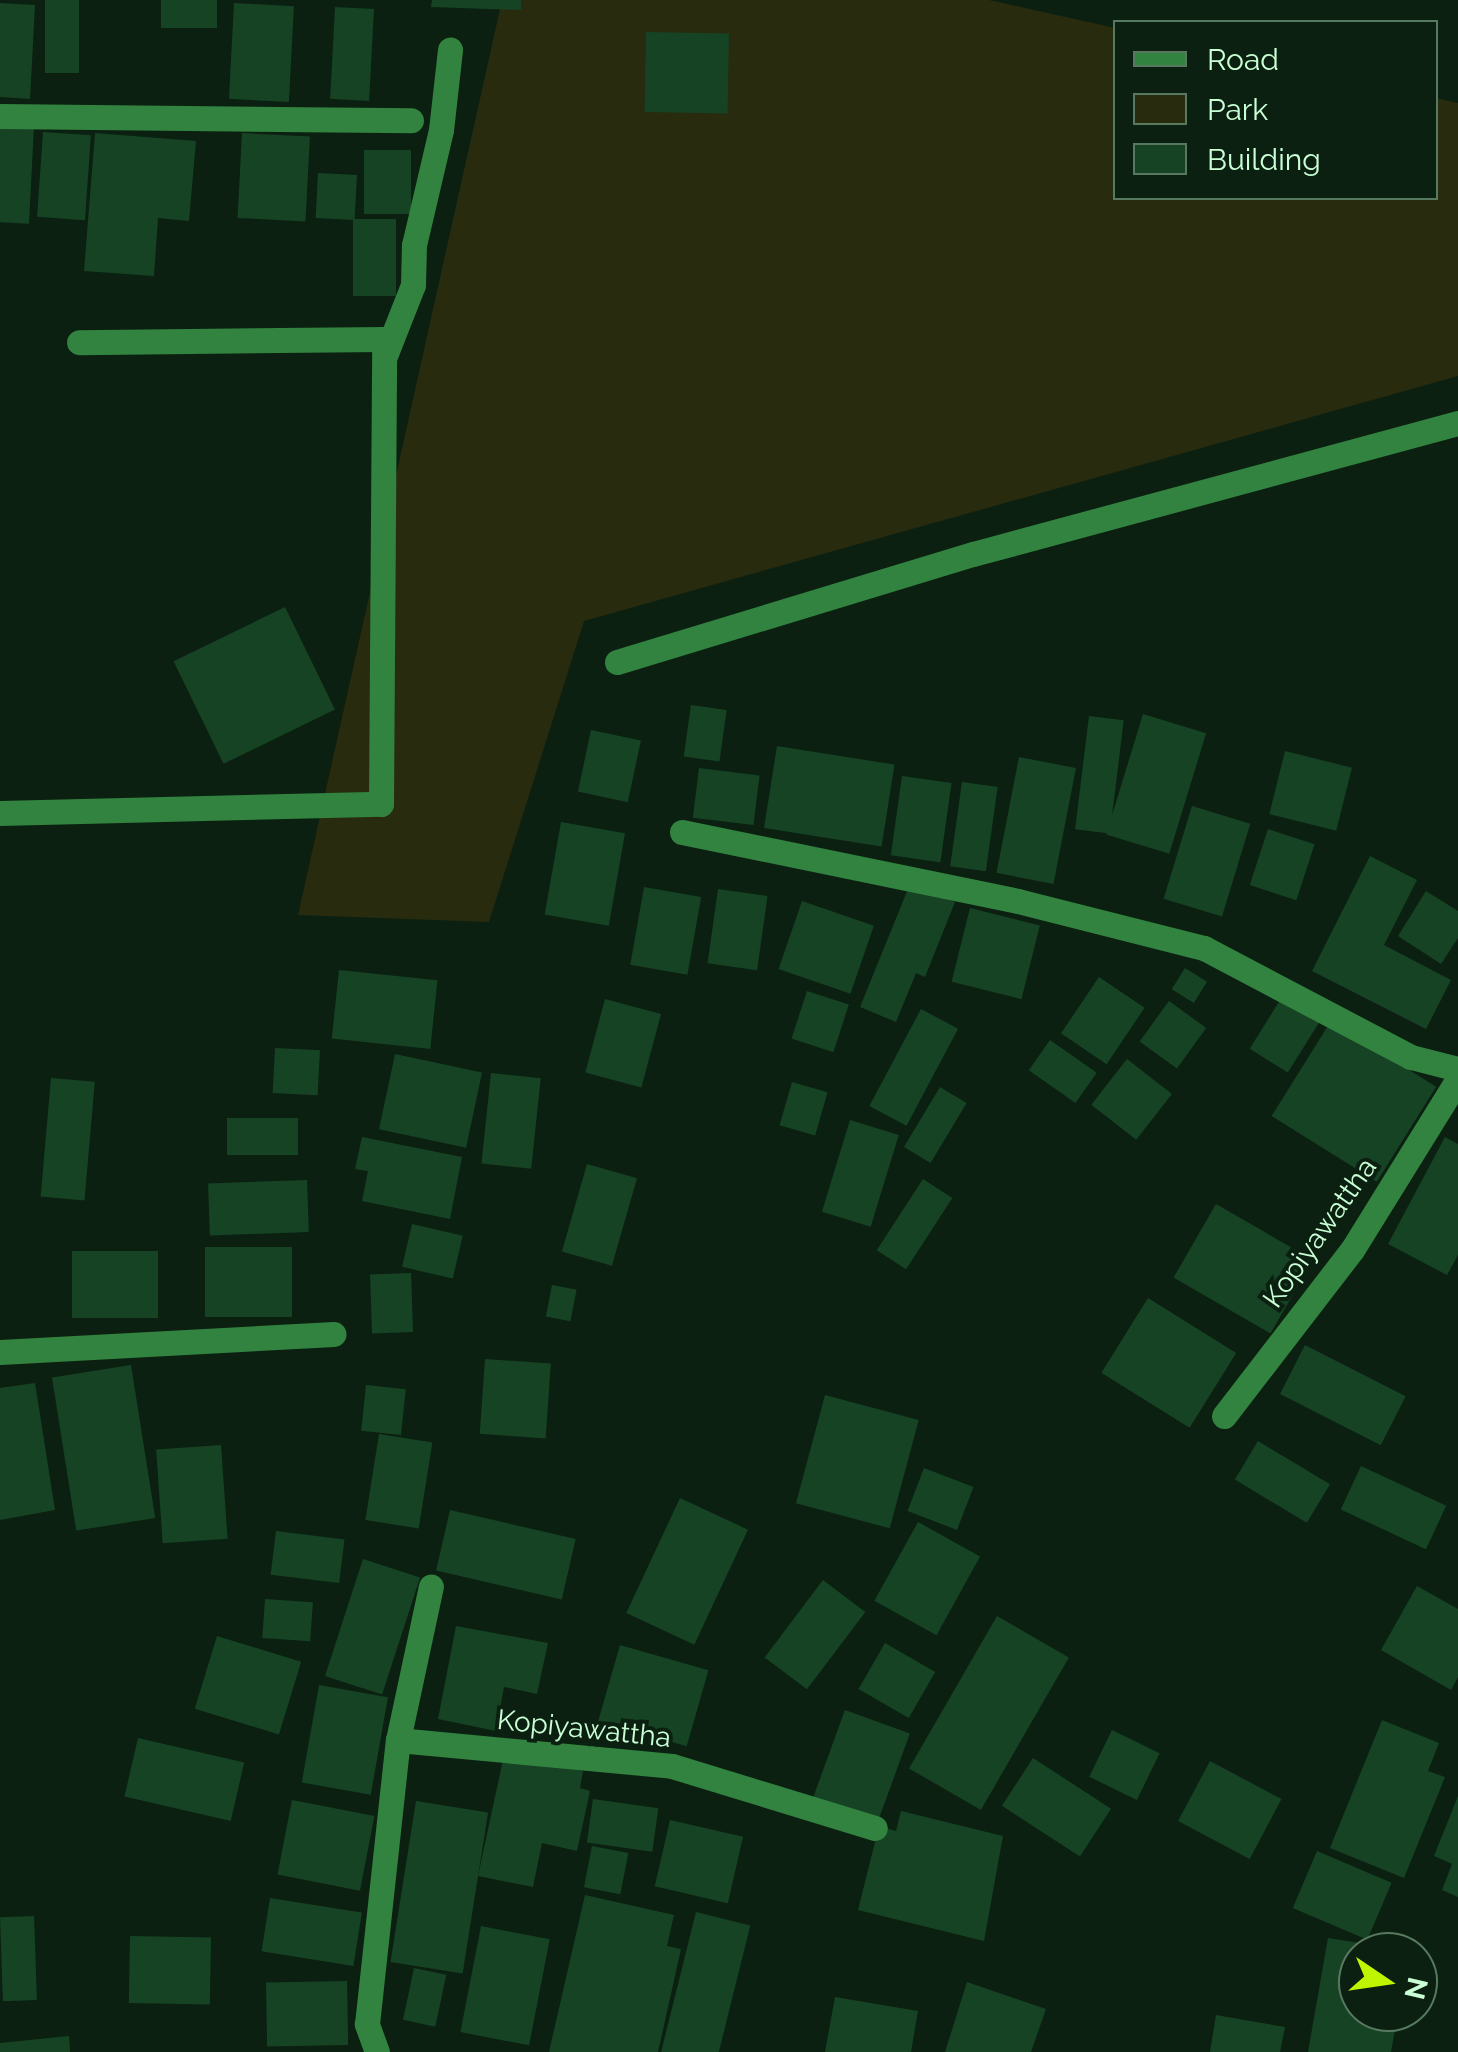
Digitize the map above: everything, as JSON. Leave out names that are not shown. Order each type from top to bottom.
[{"type":"street","points":[[384,361],[413,285],[414,245],[441,130],[450,50]]},
{"type":"street","points":[[0,116],[411,120]]},
{"type":"street","points":[[0,813],[382,804],[384,339],[78,342]]},
{"type":"street","points":[[617,662],[973,554],[1458,423]]},
{"type":"street","points":[[682,832],[1018,901],[1204,948],[1411,1056],[1458,1069]]},
{"type":"street","name":"Kopiyawattha","points":[[1224,1416],[1352,1250],[1458,1079]]},
{"type":"street","points":[[0,1352],[334,1334]]},
{"type":"street","points":[[378,2052],[367,2024],[398,1740],[431,1586]]},
{"type":"street","name":"Kopiyawattha","points":[[398,1740],[672,1766],[876,1828]]},
{"type":"green space","points":[[502,0],[989,0],[1113,28],[1113,200],[1438,200],[1438,98],[1458,103],[1458,376],[584,621],[489,922],[298,915]]},
{"type":"building","points":[[45,0],[79,0],[79,73],[45,73]]},
{"type":"building","points":[[161,0],[217,0],[217,28],[161,28]]},
{"type":"building","points":[[432,0],[521,0],[521,10],[431,7]]},
{"type":"building","points":[[0,3],[35,5],[30,99],[0,97]]},
{"type":"building","points":[[234,3],[294,6],[289,102],[229,99]]},
{"type":"building","points":[[335,7],[374,9],[369,101],[330,99]]},
{"type":"building","points":[[646,32],[729,33],[728,113],[645,112]]},
{"type":"building","points":[[0,126],[34,128],[29,224],[0,222]]},
{"type":"building","points":[[43,132],[91,135],[85,220],[37,217]]},
{"type":"building","points":[[95,133],[196,141],[189,221],[158,218],[154,276],[84,271]]},
{"type":"building","points":[[242,133],[310,137],[305,221],[238,218]]},
{"type":"building","points":[[364,150],[411,150],[411,214],[364,214]]},
{"type":"building","points":[[318,173],[357,175],[355,220],[316,218]]},
{"type":"building","points":[[353,219],[396,219],[396,296],[353,296]]},
{"type":"building","points":[[285,607],[335,709],[224,764],[174,661]]},
{"type":"building","points":[[691,705],[727,710],[719,762],[684,756]]},
{"type":"building","points":[[1143,714],[1206,733],[1169,854],[1106,834]]},
{"type":"building","points":[[1089,716],[1124,720],[1110,833],[1075,829]]},
{"type":"building","points":[[591,730],[641,741],[628,802],[578,792]]},
{"type":"building","points":[[777,746],[895,765],[882,847],[764,828]]},
{"type":"building","points":[[1285,751],[1352,768],[1336,831],[1269,814]]},
{"type":"building","points":[[1019,757],[1076,768],[1053,884],[996,873]]},
{"type":"building","points":[[699,768],[760,775],[753,825],[693,818]]},
{"type":"building","points":[[902,776],[952,783],[940,862],[891,855]]},
{"type":"building","points":[[962,782],[998,787],[986,871],[950,866]]},
{"type":"building","points":[[1192,806],[1250,824],[1222,917],[1164,899]]},
{"type":"building","points":[[561,822],[625,833],[609,926],[545,915]]},
{"type":"building","points":[[1268,829],[1315,844],[1296,900],[1250,885]]},
{"type":"building","points":[[1370,856],[1417,880],[1384,945],[1451,980],[1426,1029],[1312,971]]},
{"type":"building","points":[[910,884],[955,902],[925,977],[916,973],[896,1022],[860,1007]]},
{"type":"building","points":[[644,887],[701,897],[687,975],[630,965]]},
{"type":"building","points":[[718,889],[768,896],[757,970],[708,963]]},
{"type":"building","points":[[1426,891],[1458,911],[1458,938],[1441,964],[1398,936]]},
{"type":"building","points":[[802,901],[874,926],[850,994],[779,969]]},
{"type":"building","points":[[970,908],[1040,925],[1021,999],[952,982]]},
{"type":"building","points":[[1185,968],[1207,982],[1194,1003],[1172,989]]},
{"type":"building","points":[[339,970],[437,980],[430,1049],[332,1039]]},
{"type":"building","points":[[1099,977],[1145,1008],[1107,1064],[1061,1033]]},
{"type":"building","points":[[807,991],[849,1005],[833,1052],[792,1039]]},
{"type":"building","points":[[1282,997],[1320,1021],[1288,1073],[1250,1049]]},
{"type":"building","points":[[605,999],[661,1014],[641,1087],[585,1072]]},
{"type":"building","points":[[1169,1001],[1206,1028],[1177,1068],[1140,1041]]},
{"type":"building","points":[[921,1009],[958,1029],[906,1126],[869,1106]]},
{"type":"building","points":[[1331,1021],[1436,1087],[1377,1182],[1272,1116]]},
{"type":"building","points":[[1050,1040],[1097,1073],[1075,1103],[1029,1070]]},
{"type":"building","points":[[275,1048],[320,1050],[318,1095],[273,1093]]},
{"type":"building","points":[[395,1054],[482,1073],[466,1148],[379,1129]]},
{"type":"building","points":[[1127,1059],[1172,1094],[1136,1140],[1091,1105]]},
{"type":"building","points":[[491,1073],[541,1078],[531,1169],[481,1164]]},
{"type":"building","points":[[51,1078],[95,1082],[84,1200],[41,1197]]},
{"type":"building","points":[[792,1082],[828,1092],[815,1135],[780,1125]]},
{"type":"building","points":[[940,1087],[967,1103],[931,1163],[904,1147]]},
{"type":"building","points":[[227,1118],[298,1118],[298,1155],[227,1155]]},
{"type":"building","points":[[850,1120],[899,1135],[871,1227],[822,1212]]},
{"type":"building","points":[[362,1137],[462,1157],[450,1219],[362,1201],[368,1171],[355,1169]]},
{"type":"building","points":[[1445,1137],[1458,1144],[1458,1255],[1447,1275],[1388,1244]]},
{"type":"building","points":[[587,1164],[637,1178],[612,1266],[562,1251]]},
{"type":"building","points":[[923,1179],[952,1198],[906,1269],[877,1250]]},
{"type":"building","points":[[307,1180],[309,1232],[210,1235],[208,1183]]},
{"type":"building","points":[[1216,1204],[1313,1260],[1270,1334],[1174,1278]]},
{"type":"building","points":[[412,1224],[463,1236],[453,1279],[402,1267]]},
{"type":"building","points":[[205,1247],[292,1247],[292,1317],[205,1317]]},
{"type":"building","points":[[72,1251],[158,1251],[158,1318],[72,1318]]},
{"type":"building","points":[[411,1273],[413,1332],[372,1333],[370,1274]]},
{"type":"building","points":[[552,1285],[577,1290],[570,1321],[546,1316]]},
{"type":"building","points":[[1148,1298],[1236,1353],[1190,1428],[1101,1373]]},
{"type":"building","points":[[1305,1345],[1406,1396],[1381,1445],[1280,1394]]},
{"type":"building","points":[[485,1359],[551,1364],[546,1438],[480,1434]]},
{"type":"building","points":[[131,1365],[155,1518],[76,1531],[52,1378]]},
{"type":"building","points":[[35,1383],[55,1510],[0,1520],[0,1388]]},
{"type":"building","points":[[366,1385],[406,1389],[401,1435],[361,1431]]},
{"type":"building","points":[[825,1395],[919,1420],[890,1528],[796,1503]]},
{"type":"building","points":[[379,1434],[432,1442],[419,1528],[365,1520]]},
{"type":"building","points":[[1258,1441],[1330,1484],[1307,1523],[1235,1480]]},
{"type":"building","points":[[221,1445],[228,1539],[163,1543],[156,1450]]},
{"type":"building","points":[[1361,1466],[1446,1506],[1426,1549],[1341,1510]]},
{"type":"building","points":[[924,1468],[973,1487],[957,1530],[908,1511]]},
{"type":"building","points":[[680,1498],[748,1530],[694,1645],[626,1613]]},
{"type":"building","points":[[450,1510],[576,1539],[562,1599],[436,1570]]},
{"type":"building","points":[[918,1522],[980,1556],[936,1635],[874,1601]]},
{"type":"building","points":[[276,1531],[344,1539],[339,1583],[271,1575]]},
{"type":"building","points":[[363,1559],[420,1578],[382,1695],[325,1676]]},
{"type":"building","points":[[823,1580],[865,1612],[807,1689],[765,1657]]},
{"type":"building","points":[[1417,1586],[1458,1609],[1458,1677],[1451,1690],[1381,1650]]},
{"type":"building","points":[[265,1599],[313,1602],[310,1641],[262,1638]]},
{"type":"building","points":[[997,1616],[1069,1657],[981,1810],[909,1768]]},
{"type":"building","points":[[456,1626],[548,1643],[537,1694],[504,1687],[496,1731],[438,1719]]},
{"type":"building","points":[[217,1636],[301,1662],[279,1734],[195,1709]]},
{"type":"building","points":[[885,1643],[935,1672],[909,1718],[858,1689]]},
{"type":"building","points":[[620,1645],[708,1670],[687,1746],[598,1721]]},
{"type":"building","points":[[319,1685],[388,1697],[371,1795],[302,1782]]},
{"type":"building","points":[[845,1710],[910,1734],[878,1821],[813,1797]]},
{"type":"building","points":[[1382,1720],[1439,1743],[1428,1771],[1445,1777],[1404,1878],[1330,1848]]},
{"type":"building","points":[[1112,1730],[1160,1753],[1137,1800],[1089,1777]]},
{"type":"building","points":[[138,1738],[244,1763],[231,1821],[125,1796]]},
{"type":"building","points":[[504,1755],[583,1771],[580,1788],[590,1791],[577,1851],[542,1843],[533,1887],[478,1876]]},
{"type":"building","points":[[1033,1758],[1111,1809],[1080,1856],[1002,1806]]},
{"type":"building","points":[[1210,1761],[1282,1799],[1250,1859],[1178,1821]]},
{"type":"building","points":[[1458,1796],[1458,1897],[1442,1890],[1452,1864],[1434,1856]]},
{"type":"building","points":[[593,1799],[658,1808],[652,1852],[587,1843]]},
{"type":"building","points":[[292,1800],[374,1816],[360,1891],[277,1875]]},
{"type":"building","points":[[416,1801],[488,1812],[463,1973],[391,1962]]},
{"type":"building","points":[[901,1811],[1003,1836],[984,1941],[858,1910],[879,1826],[896,1831]]},
{"type":"building","points":[[670,1820],[743,1837],[728,1903],[655,1886]]},
{"type":"building","points":[[592,1846],[628,1853],[620,1894],[584,1887]]},
{"type":"building","points":[[1317,1851],[1392,1883],[1371,1932],[1349,1932],[1293,1908]]},
{"type":"building","points":[[585,1895],[674,1915],[667,1946],[681,1949],[658,2052],[549,2052]]},
{"type":"building","points":[[270,1898],[362,1913],[353,1966],[262,1951]]},
{"type":"building","points":[[696,1912],[750,1926],[719,2052],[661,2052]]},
{"type":"building","points":[[34,1916],[37,2000],[3,2001],[0,1917]]},
{"type":"building","points":[[481,1926],[550,1939],[529,2045],[460,2032]]},
{"type":"building","points":[[130,1936],[211,1937],[210,2004],[129,2003]]},
{"type":"building","points":[[1328,1938],[1338,1940],[1338,2032],[1394,2032],[1391,2052],[1308,2052]]},
{"type":"building","points":[[414,1968],[446,1975],[435,2027],[403,2020]]},
{"type":"building","points":[[347,1981],[348,2045],[267,2046],[266,1982]]},
{"type":"building","points":[[967,1982],[1046,2009],[1031,2052],[945,2052]]},
{"type":"building","points":[[835,1997],[918,2011],[911,2052],[825,2052]]},
{"type":"building","points":[[1216,2015],[1285,2027],[1280,2052],[1210,2052]]},
{"type":"building","points":[[69,2036],[70,2052],[0,2052],[0,2043]]}]
